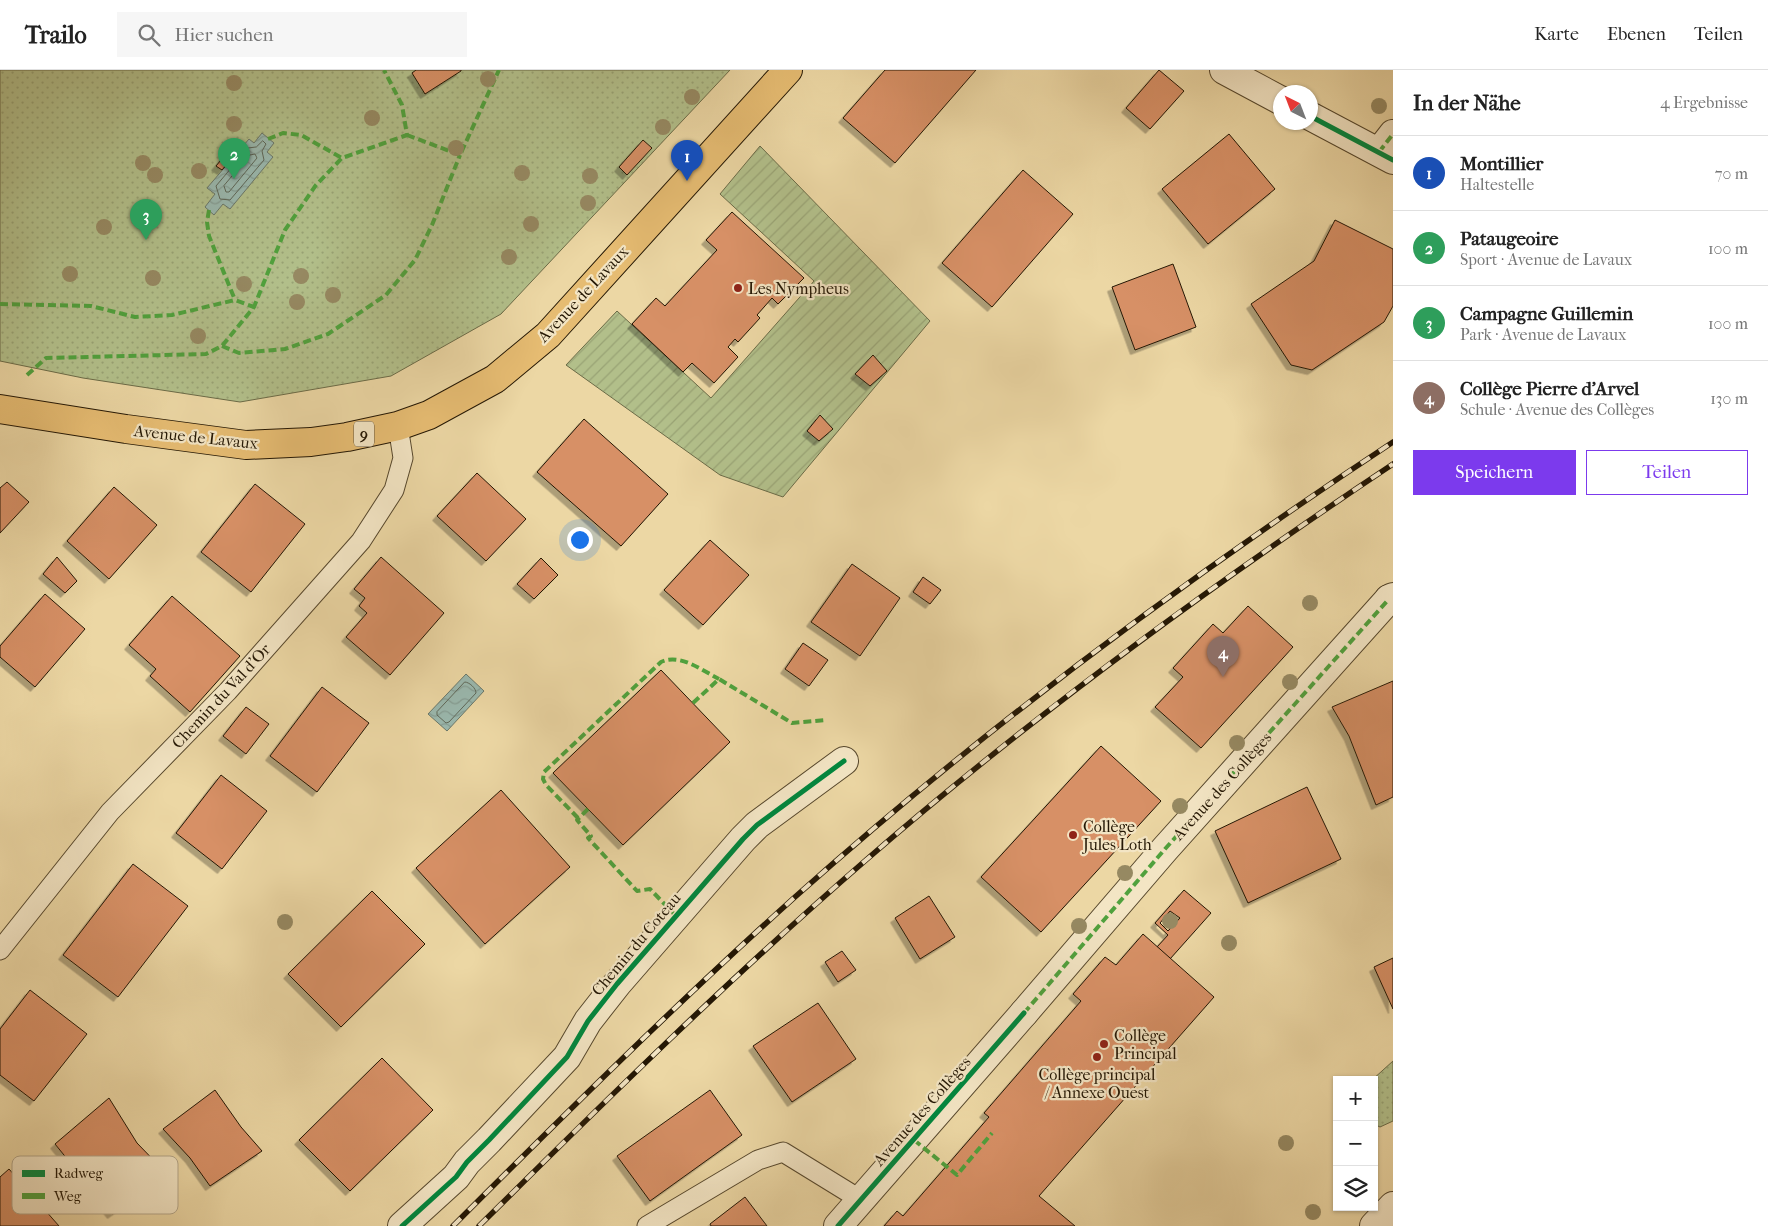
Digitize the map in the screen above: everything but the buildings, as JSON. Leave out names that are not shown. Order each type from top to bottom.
[{"type":"main road","name":"Avenue de Lavaux","points":[[0,409],[126,429],[246,445],[312,442],[348,437],[398,426],[428,415],[495,379],[548,335],[788,70]]},
{"type":"street","points":[[1224,70],[1273,96]]},
{"type":"street","points":[[1318,119],[1388,149]]},
{"type":"street","name":"Avenue des Collèges","points":[[838,1226],[1165,849],[1391,598]]},
{"type":"street","name":"Chemin du Coteau","points":[[402,1226],[456,1177],[467,1162],[567,1057],[588,1021],[617,984],[743,839],[757,825],[844,761]]},
{"type":"street","points":[[1374,1226],[1393,1206]]},
{"type":"lane","name":"Chemin du Val d'Or","points":[[0,950],[110,812],[228,691],[362,540],[394,490],[403,458],[398,426]]},
{"type":"lane","points":[[647,1226],[758,1160],[783,1152],[861,1200]]},
{"type":"green space","points":[[0,70],[730,70],[501,314],[391,376],[240,402],[83,378],[0,361]]},
{"type":"green space","points":[[760,146],[930,321],[783,497],[720,475],[566,365],[617,311],[711,398],[814,281],[720,194]]},
{"type":"green space","points":[[1393,1061],[1393,1121],[1380,1127],[1378,1126],[1378,1076],[1376,1076]]},
{"type":"water","points":[[262,133],[274,143],[267,152],[273,157],[230,209],[223,204],[214,215],[205,207],[215,194],[207,188],[249,139],[254,143]]},
{"type":"water","points":[[466,674],[484,691],[447,731],[428,714]]},
{"type":"railway","points":[[453,1226],[664,1018],[795,897],[866,835],[1011,716],[1161,603],[1315,494],[1393,442]]},
{"type":"railway","points":[[479,1226],[621,1086],[718,994],[816,904],[929,806],[1124,653],[1257,557],[1393,464]]},
{"type":"marked path","points":[[27,375],[46,358],[206,354],[222,346],[254,307],[285,230],[316,185],[342,158],[407,135],[402,105],[384,70]]},
{"type":"marked path","points":[[407,135],[460,155],[499,70]]},
{"type":"marked path","points":[[268,139],[283,133],[301,135],[342,158]]},
{"type":"marked path","points":[[1379,152],[1393,134]]},
{"type":"marked path","points":[[222,346],[239,353],[285,349],[328,334],[386,295],[415,260],[432,225],[460,155]]},
{"type":"marked path","points":[[209,210],[207,222],[209,236],[235,300]]},
{"type":"marked path","points":[[0,304],[91,306],[135,317],[172,315],[235,300],[254,307]]},
{"type":"marked path","points":[[1024,1013],[1165,849],[1389,599]]},
{"type":"marked path","points":[[578,818],[546,785],[543,779],[544,772],[661,662],[668,660],[683,661],[719,679]]},
{"type":"marked path","points":[[693,703],[719,679],[792,723],[826,720]]},
{"type":"marked path","points":[[588,809],[577,820],[591,836],[588,838],[637,891],[650,889],[676,916]]},
{"type":"marked path","points":[[914,1140],[957,1175],[992,1133]]},
{"type":"cycle path","points":[[1318,120],[1393,160]]},
{"type":"cycle path","points":[[402,1226],[456,1177],[467,1162],[567,1057],[588,1021],[617,984],[743,839],[757,825],[844,761]]},
{"type":"cycle path","points":[[838,1226],[1024,1013]]},
{"type":"place","name":"Pataugeoire","points":[[234,179]]},
{"type":"place","name":"Montillier","points":[[687,181]]},
{"type":"place","name":"Campagne Guillemin","points":[[146,240]]},
{"type":"place","name":"Les Nympheus","points":[[738,288]]},
{"type":"place","name":"Collège Pierre d'Arvel","points":[[1223,677]]},
{"type":"place","name":"Collège Jules Loth","points":[[1073,835]]},
{"type":"place","name":"Collège Principal","points":[[1104,1044]]},
{"type":"place","name":"Collège principal / Annexe Ouest","points":[[1097,1057]]}]
